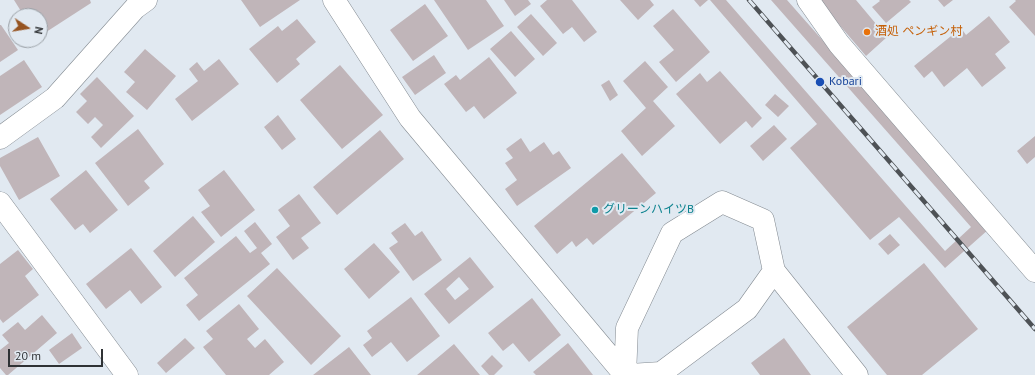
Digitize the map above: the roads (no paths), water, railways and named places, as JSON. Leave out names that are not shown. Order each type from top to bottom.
[{"type":"street","points":[[0,138],[55,98],[135,8],[146,0]]},
{"type":"street","points":[[334,0],[410,118],[625,375]]},
{"type":"street","points":[[808,0],[839,44],[1035,271]]},
{"type":"street","points":[[625,375],[627,328],[672,233],[722,202],[763,220],[774,271],[857,375]]},
{"type":"street","points":[[0,203],[127,375]]},
{"type":"street","points":[[630,375],[661,373],[747,309],[774,271]]},
{"type":"railway","points":[[749,0],[1035,329]]},
{"type":"place","name":"酒処 ペンギン村","points":[[867,32]]},
{"type":"place","name":"Kobari","points":[[820,82]]},
{"type":"place","name":"グリーンハイツB","points":[[595,210]]}]
